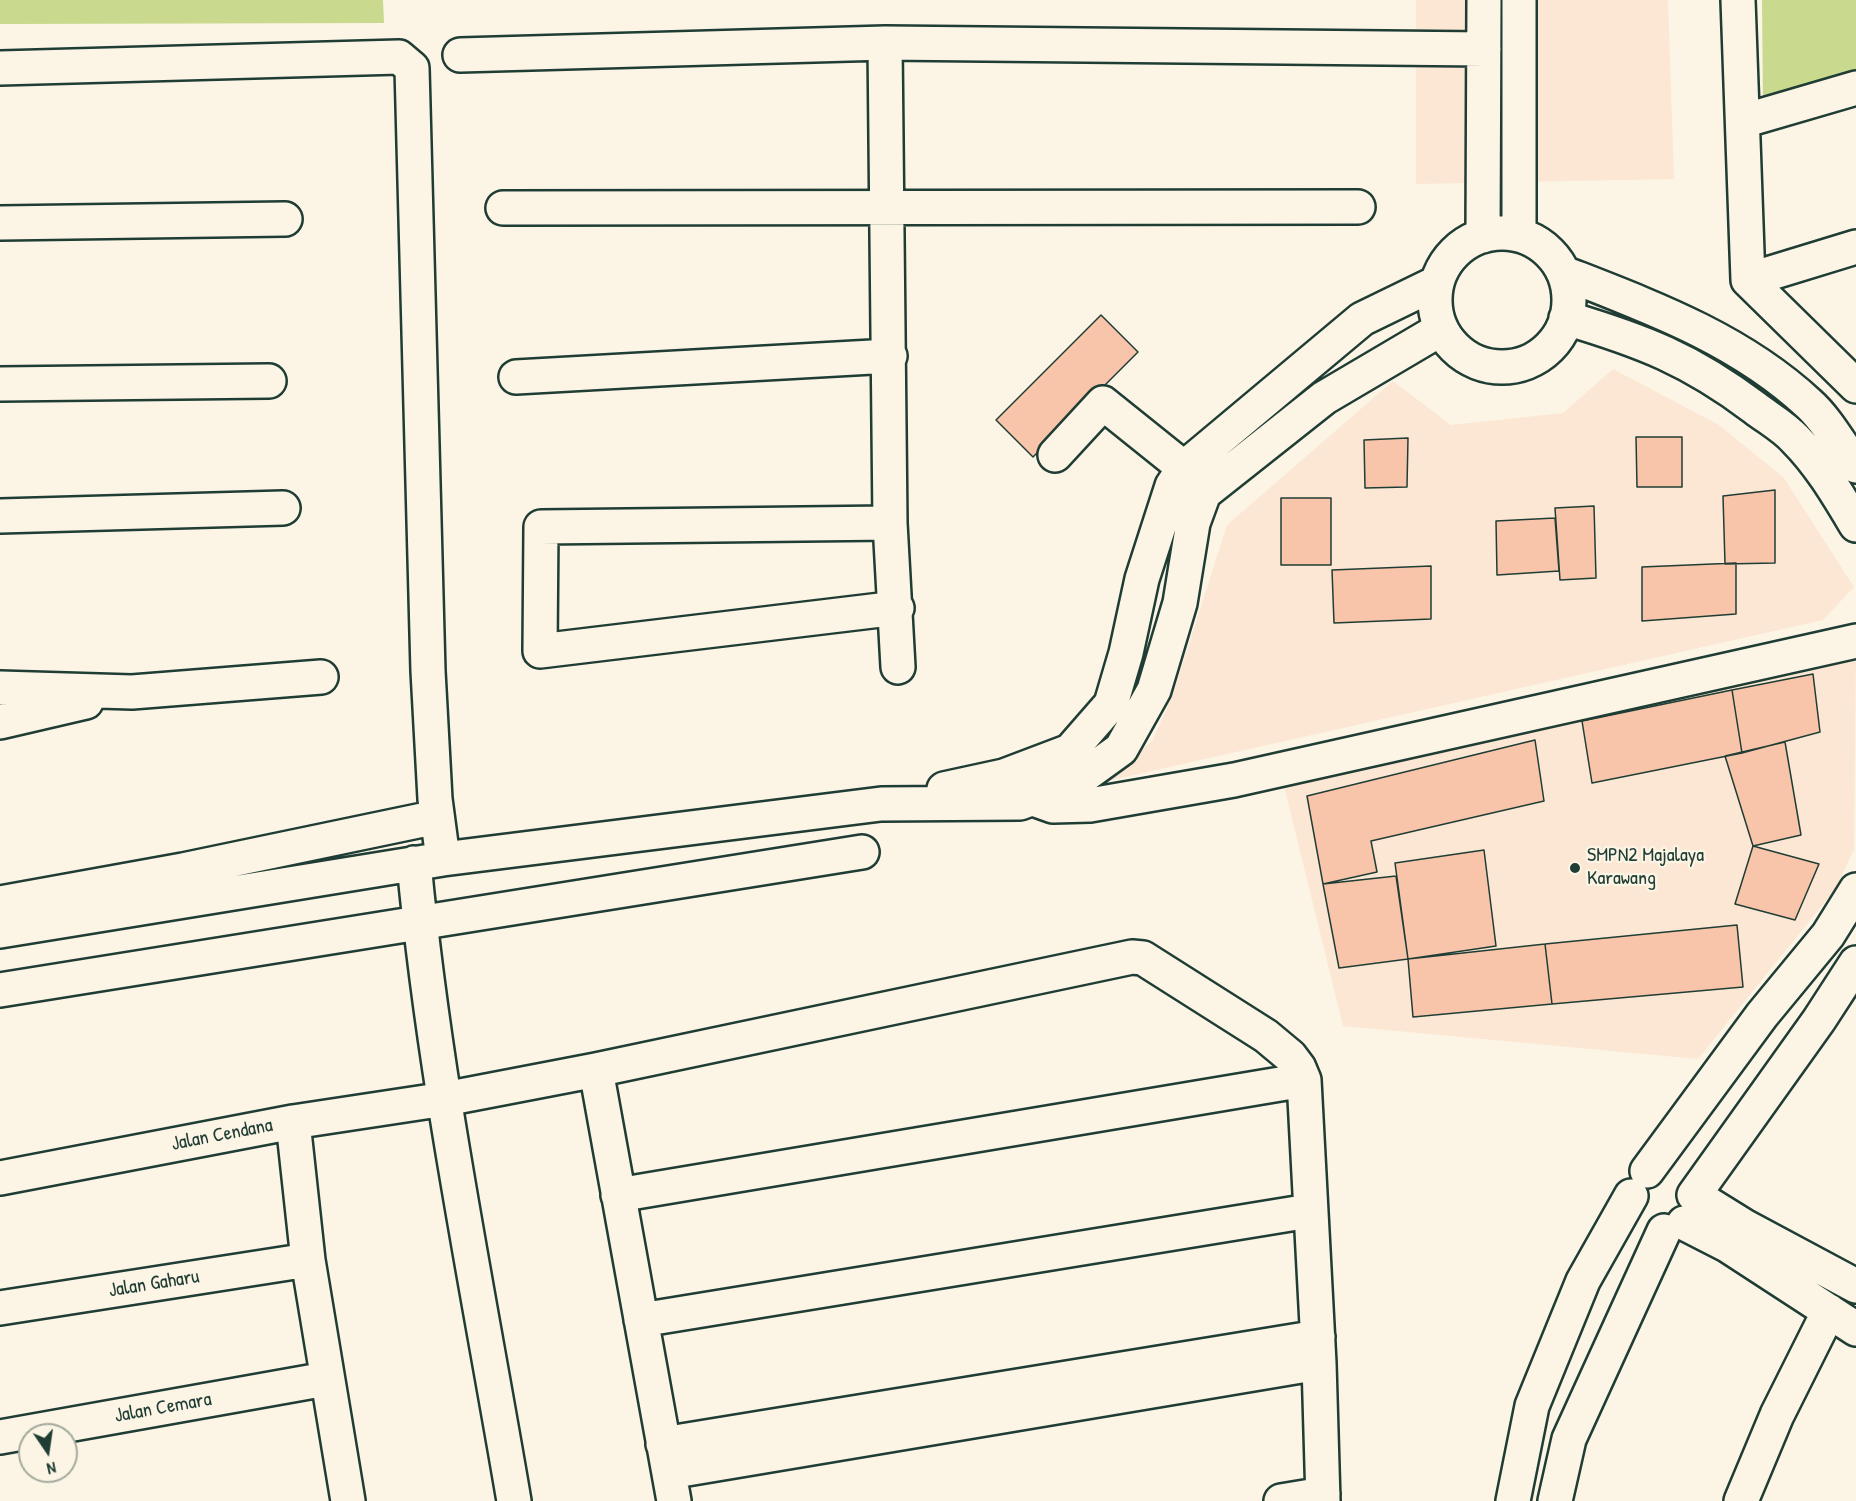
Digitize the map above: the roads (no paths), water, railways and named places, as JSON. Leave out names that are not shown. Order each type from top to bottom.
[{"type":"street","points":[[1483,236],[1484,0]]},
{"type":"street","points":[[1519,0],[1519,235]]},
{"type":"street","points":[[1738,0],[1748,280],[1856,386]]},
{"type":"street","points":[[460,55],[885,44],[1484,49]]},
{"type":"street","points":[[885,44],[890,523],[897,608],[898,667]]},
{"type":"street","points":[[0,68],[399,57],[412,69],[428,659],[437,817],[419,924],[445,1099],[514,1501]]},
{"type":"street","points":[[1743,121],[1856,88]]},
{"type":"street","points":[[503,208],[1358,207]]},
{"type":"street","points":[[0,223],[285,219]]},
{"type":"street","points":[[1501,233],[1519,235],[1538,243],[1553,256],[1564,273],[1569,295],[1566,318],[1556,339],[1540,355],[1519,365],[1496,367],[1473,361],[1454,348],[1441,329],[1434,307],[1436,283],[1446,263],[1462,246],[1483,236],[1501,233]]},
{"type":"street","points":[[1748,280],[1856,247]]},
{"type":"street","points":[[1564,273],[1666,312],[1738,349],[1810,405],[1856,466]]},
{"type":"street","points":[[0,931],[428,861],[881,804],[1004,776],[1070,751],[1111,704],[1126,653],[1142,579],[1172,486],[1184,468],[1362,319],[1436,283]]},
{"type":"street","points":[[1566,318],[1637,339],[1680,358],[1720,381],[1795,438],[1825,474],[1856,525]]},
{"type":"street","points":[[1020,803],[1074,783],[1121,749],[1154,690],[1180,603],[1193,523],[1204,493],[1324,398],[1441,329]]},
{"type":"street","points":[[516,377],[890,356]]},
{"type":"street","points":[[0,384],[269,381]]},
{"type":"street","points":[[1055,455],[1103,403],[1184,468],[1204,493]]},
{"type":"street","points":[[0,516],[283,508]]},
{"type":"street","points":[[890,523],[542,527],[540,651],[897,608]]},
{"type":"street","points":[[881,804],[1020,803],[1037,800],[1053,806],[1090,805],[1234,780],[1856,641]]},
{"type":"street","points":[[0,688],[132,692],[321,676]]},
{"type":"street","points":[[0,722],[132,692]]},
{"type":"street","points":[[0,903],[183,870],[437,817]]},
{"type":"street","points":[[0,990],[862,852]]},
{"type":"street","points":[[1513,1501],[1533,1406],[1583,1281],[1639,1183],[1762,1015],[1828,935],[1856,890]]},
{"type":"street","name":"Jalan Cendana","points":[[0,1178],[293,1122],[445,1099],[596,1070],[1132,957],[1152,962],[1266,1036],[1290,1056],[1304,1080]]},
{"type":"street","points":[[1556,1501],[1569,1439],[1681,1216],[1819,1020],[1856,963]]},
{"type":"street","points":[[596,1070],[669,1472],[1318,1350]]},
{"type":"street","points":[[618,1195],[1304,1080],[1323,1498],[1281,1501]]},
{"type":"street","points":[[293,1122],[308,1260],[348,1501]]},
{"type":"street","points":[[1681,1216],[1686,1176],[1677,1171],[1657,1167],[1639,1183],[1632,1207],[1644,1225],[1681,1216],[1744,1226],[1856,1286]]},
{"type":"street","points":[[641,1320],[1309,1211]]},
{"type":"street","points":[[1681,1216],[1856,1329]]},
{"type":"street","name":"Jalan Gaharu","points":[[0,1308],[308,1260]]},
{"type":"street","points":[[1741,1501],[1777,1415],[1829,1311]]},
{"type":"street","name":"Jalan Cemara","points":[[0,1437],[326,1379]]},
{"type":"place","name":"SMPN2 Majalaya Karawang","points":[[1575,868]]}]
